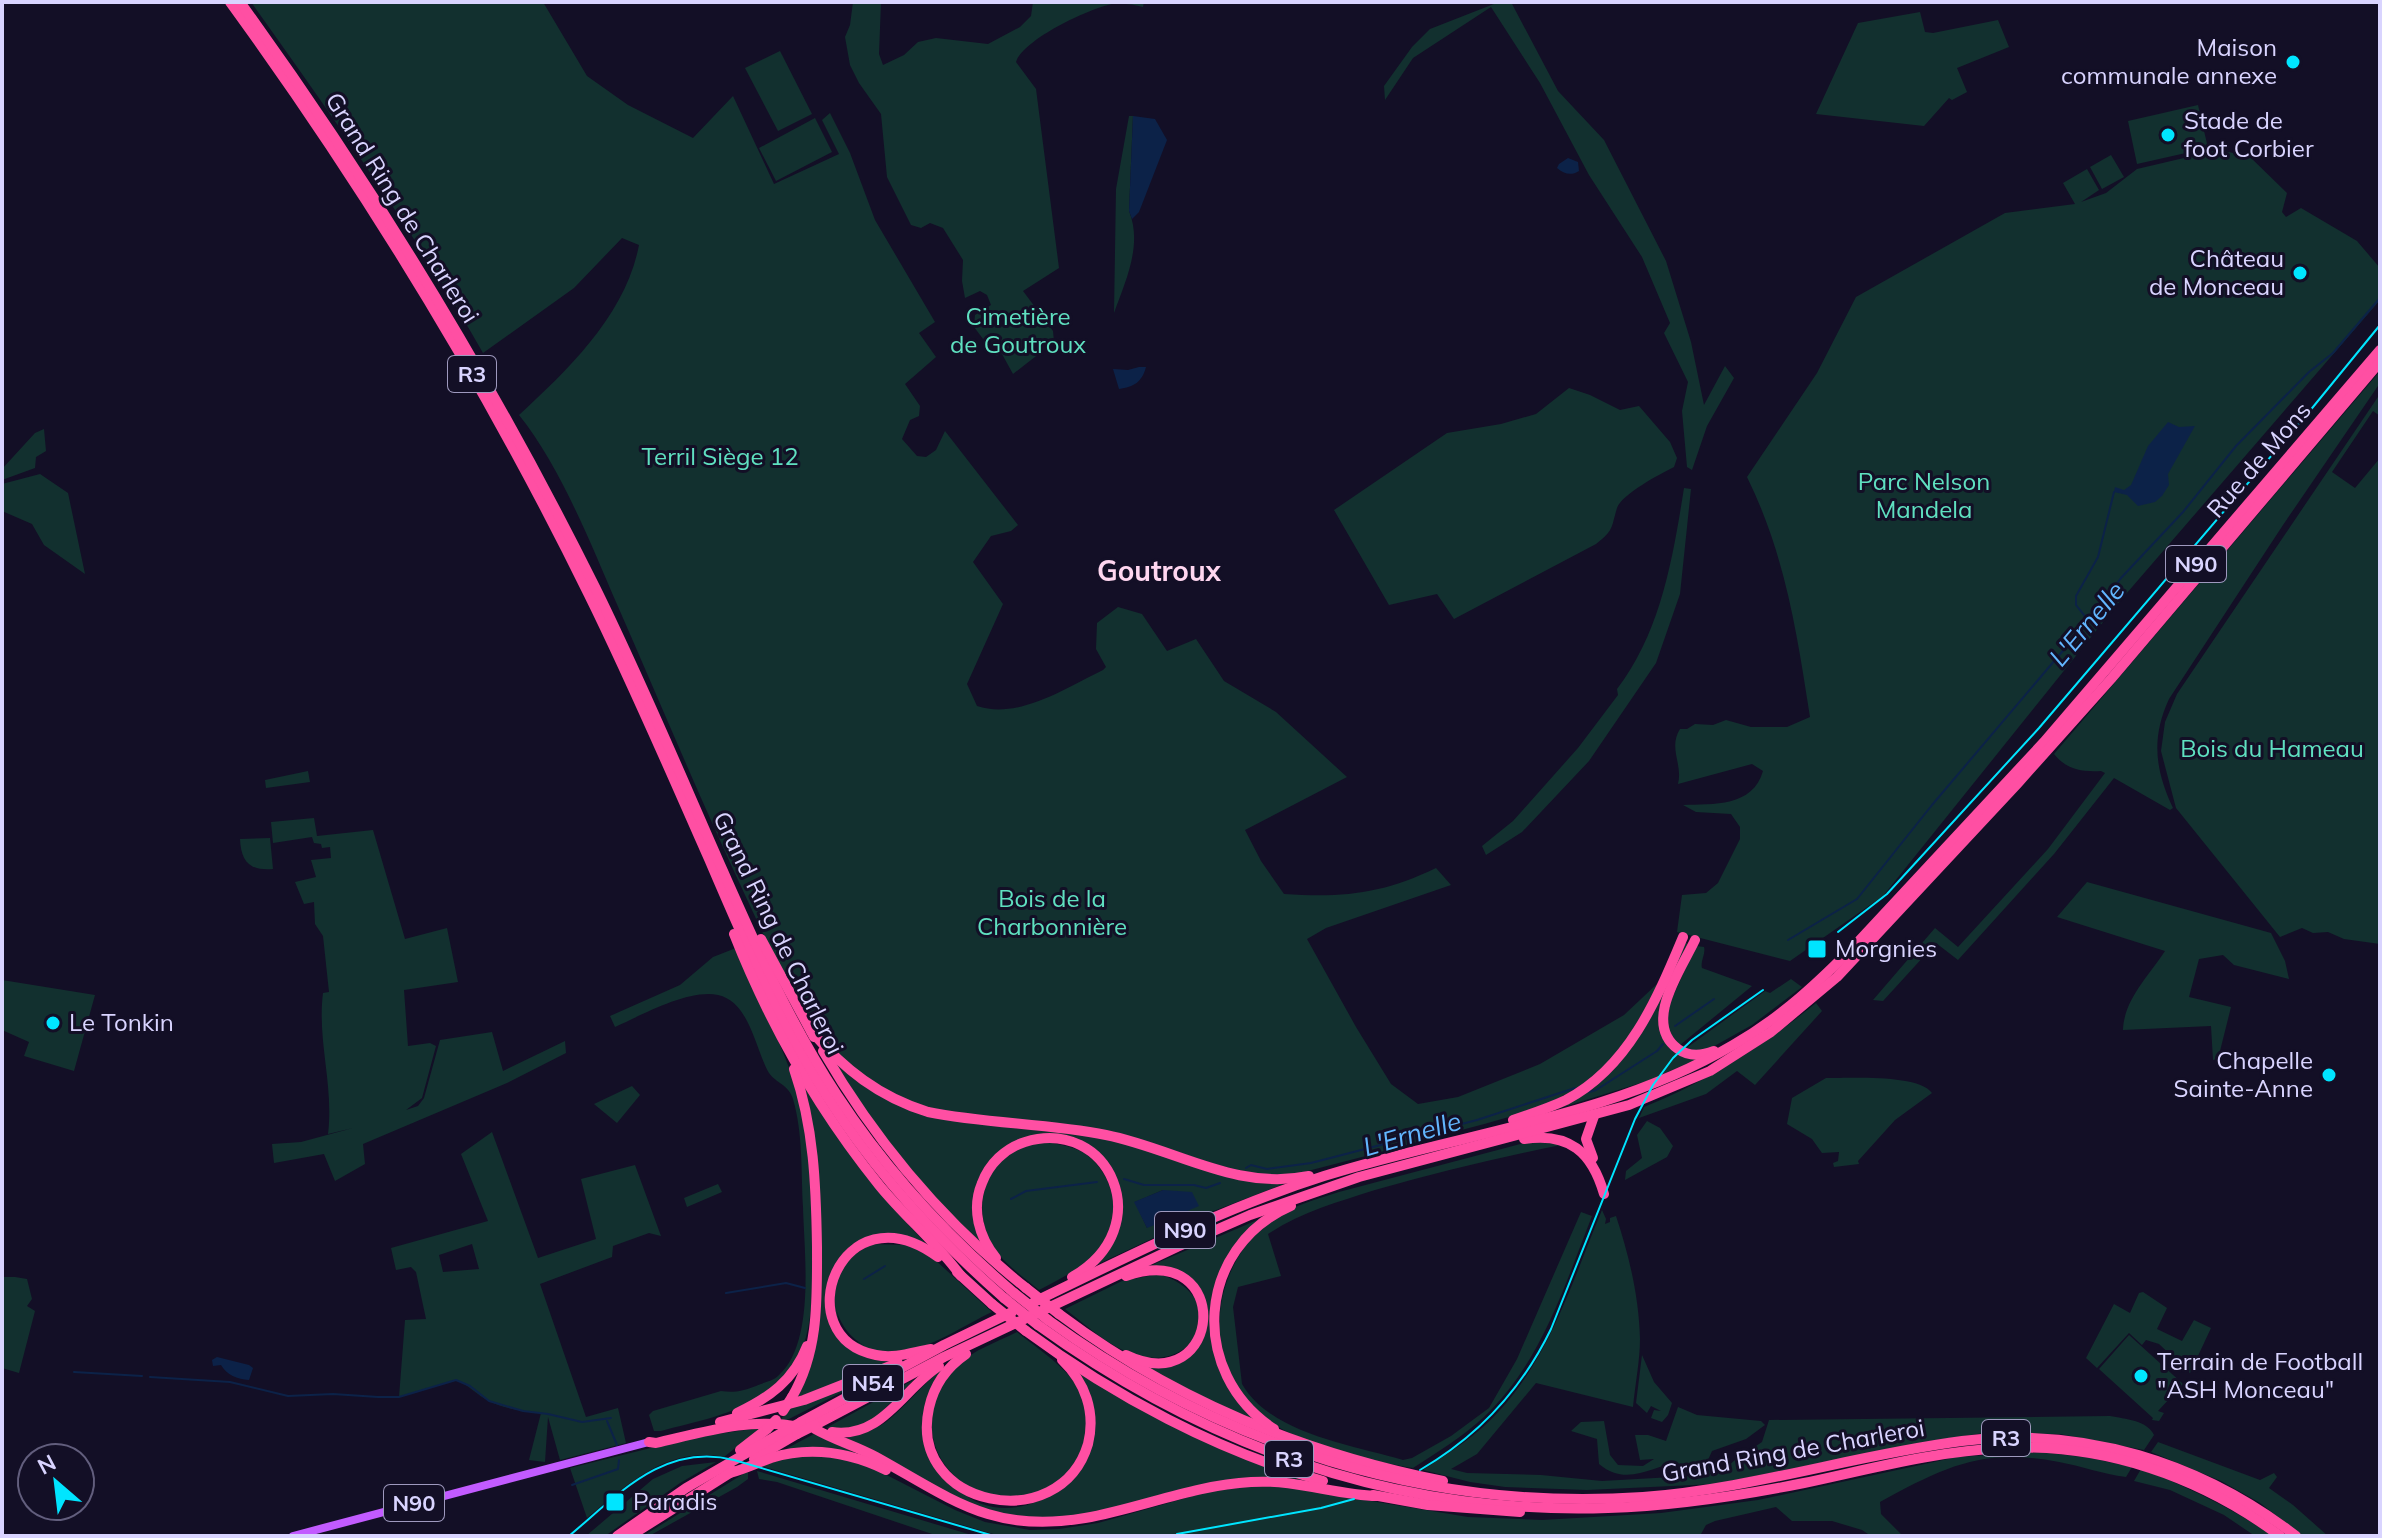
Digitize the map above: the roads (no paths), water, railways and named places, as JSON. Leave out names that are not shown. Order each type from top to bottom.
[{"type":"highway","name":"Grand Ring de Charleroi","points":[[230,2],[357,186],[475,379],[521,461],[588,593],[764,982],[828,1098],[854,1136],[939,1238],[1119,1380],[1159,1403],[1244,1443],[1348,1477],[1421,1494],[1569,1509],[1646,1506],[1720,1498],[1963,1451],[2042,1448],[2085,1452],[2163,1471],[2228,1501],[2280,1536]]},
{"type":"highway","name":"Grand Ring de Charleroi","points":[[240,2],[364,181],[482,374],[597,591],[772,978],[836,1093],[861,1130],[915,1197],[1009,1296]]},
{"type":"highway","name":"Rue de Mons","points":[[2015,780],[2380,350]]},
{"type":"highway","name":"Rue de Mons","points":[[2015,780],[2111,679],[2380,362]]},
{"type":"highway","name":"N90","points":[[649,1442],[771,1410],[836,1389],[944,1345],[1208,1220],[1323,1176],[1626,1095],[1670,1077],[1735,1045],[1786,1009],[1830,970],[2015,780]]},
{"type":"highway","name":"N90","points":[[958,1352],[1238,1220],[1319,1190],[1594,1116],[1640,1101],[1710,1071],[1771,1032],[1866,948],[2015,780]]},
{"type":"highway","points":[[698,835],[742,955],[784,1045],[805,1105],[812,1143],[817,1252],[815,1326],[807,1366],[792,1397],[767,1429],[717,1469]]},
{"type":"highway","points":[[712,845],[719,853],[811,1031],[850,1095],[910,1177],[983,1253],[1022,1285],[1113,1354],[1209,1406],[1290,1438],[1403,1473],[1462,1485],[1522,1492],[1535,1498]]},
{"type":"highway","points":[[1464,1137],[1553,1106],[1600,1076],[1638,1032],[1689,938],[1664,1007],[1662,1029],[1674,1047],[1688,1054],[1705,1054],[1735,1045]]},
{"type":"highway","points":[[811,1031],[863,1082],[908,1106],[928,1112],[1106,1135],[1218,1171],[1259,1180],[1323,1176]]},
{"type":"highway","points":[[784,1045],[822,1108],[865,1167],[961,1276]]},
{"type":"highway","points":[[1506,1138],[1548,1137],[1570,1144],[1588,1158],[1607,1193],[1586,1139],[1594,1116]]},
{"type":"highway","points":[[1022,1285],[993,1255],[983,1238],[977,1215],[978,1192],[996,1161],[1018,1144],[1044,1138],[1070,1141],[1092,1154],[1107,1170],[1117,1192],[1119,1218],[1103,1253],[1052,1293]]},
{"type":"highway","points":[[1290,1438],[1254,1414],[1234,1389],[1220,1359],[1214,1313],[1225,1271],[1249,1235],[1273,1215],[1319,1190]]},
{"type":"highway","points":[[929,1349],[900,1356],[880,1356],[863,1351],[839,1330],[830,1309],[829,1294],[835,1271],[857,1247],[872,1239],[891,1237],[921,1246],[1049,1348],[1154,1412],[1282,1468],[1377,1496],[1428,1505],[1498,1512],[1569,1509]]},
{"type":"highway","points":[[1099,1342],[1146,1362],[1173,1361],[1192,1349],[1205,1318],[1204,1307],[1193,1286],[1172,1272],[1147,1270],[1100,1283]]},
{"type":"highway","name":"Grand Ring de Charleroi","points":[[1043,1322],[1164,1395],[1246,1434],[1349,1468],[1422,1485],[1535,1498],[1607,1499],[1758,1482],[1962,1441],[2043,1438],[2098,1445],[2167,1463],[2233,1493],[2296,1536]]},
{"type":"highway","points":[[714,1423],[762,1401],[785,1383],[799,1364],[815,1326]]},
{"type":"highway","points":[[980,1341],[946,1371],[937,1385],[928,1411],[928,1436],[937,1462],[951,1481],[972,1497],[1000,1504],[1031,1502],[1047,1497],[1062,1486],[1083,1460],[1091,1422],[1085,1394],[1075,1374],[1049,1348]]},
{"type":"highway","name":"N54","points":[[617,1536],[717,1469],[944,1345]]},
{"type":"highway","points":[[649,1442],[755,1423],[815,1427],[841,1434],[854,1432],[879,1422],[928,1373],[958,1352]]},
{"type":"highway","name":"N54","points":[[630,1536],[797,1434],[958,1352]]},
{"type":"highway","points":[[815,1427],[859,1448],[929,1489],[981,1513],[1029,1522],[1087,1517],[1204,1488],[1246,1482],[1309,1484],[1377,1496]]},
{"type":"highway","points":[[730,1473],[783,1455],[826,1451],[857,1458],[929,1489]]},
{"type":"main road","name":"N90","points":[[293,1536],[649,1442]]},
{"type":"main road","name":"N90","points":[[284,1536],[304,1533]]},
{"type":"water","points":[[1133,116],[1155,119],[1167,140],[1139,212],[1132,219],[1129,211]]},
{"type":"water","points":[[1568,158],[1578,162],[1579,171],[1568,174],[1557,168]]},
{"type":"water","points":[[1146,367],[1140,380],[1119,389],[1113,369]]},
{"type":"water","points":[[2168,422],[2179,427],[2195,426],[2168,474],[2169,485],[2162,496],[2155,502],[2138,506],[2127,495],[2114,492],[2115,487],[2124,490],[2131,485],[2148,446]]},
{"type":"water","points":[[1163,1190],[1192,1192],[1199,1206],[1147,1228],[1134,1202]]},
{"type":"water","points":[[217,1357],[249,1365],[253,1368],[249,1380],[233,1376],[221,1365],[213,1366],[212,1360]]},
{"type":"waterway","name":"L'Ernelle","points":[[1788,940],[1857,899],[2121,578],[2183,512],[2236,446],[2309,372],[2333,353],[2380,298]]},
{"type":"waterway","points":[[2088,620],[2076,605],[2076,596],[2098,557],[2114,492]]},
{"type":"waterway","name":"L'Ernelle","points":[[1675,1026],[1714,999]]},
{"type":"waterway","name":"L'Ernelle","points":[[1589,1092],[1657,1051],[1663,1044]]},
{"type":"waterway","name":"L'Ernelle","points":[[1246,1168],[1251,1165],[1267,1169],[1311,1163],[1477,1120],[1575,1088]]},
{"type":"waterway","name":"L'Ernelle","points":[[1124,1179],[1144,1185],[1194,1185],[1206,1188],[1220,1183]]},
{"type":"waterway","name":"L'Ernelle","points":[[1011,1199],[1026,1191],[1097,1182]]},
{"type":"waterway","name":"L'Ernelle","points":[[864,1279],[885,1266]]},
{"type":"waterway","name":"L'Ernelle","points":[[726,1293],[786,1283],[805,1288]]},
{"type":"waterway","points":[[74,1372],[142,1376]]},
{"type":"waterway","points":[[150,1377],[230,1382],[288,1396],[333,1394],[378,1397],[399,1397],[456,1380],[470,1386],[489,1401],[523,1411],[582,1422],[611,1418]]},
{"type":"waterway","points":[[607,1421],[617,1445]]},
{"type":"waterway","points":[[572,1485],[618,1469],[619,1460]]},
{"type":"tram line","points":[[1838,932],[1887,894],[2039,728],[2380,325]]},
{"type":"tram line","points":[[1420,1470],[1479,1427],[1512,1391],[1539,1351],[1551,1329],[1635,1119],[1653,1085],[1673,1058],[1692,1040],[1763,990]]},
{"type":"tram line","points":[[569,1536],[644,1476],[664,1465],[709,1456],[734,1460],[994,1536]]},
{"type":"tram line","points":[[1177,1534],[1321,1508],[1354,1499]]},
{"type":"place","name":"Maison communale annexe","points":[[2293,62]]},
{"type":"place","name":"Stade de foot Corbier","points":[[2168,135]]},
{"type":"place","name":"Château de Monceau","points":[[2300,273]]},
{"type":"place","name":"Morgnies","points":[[1817,949]]},
{"type":"place","name":"Le Tonkin","points":[[53,1023]]},
{"type":"place","name":"Chapelle Sainte-Anne","points":[[2329,1075]]},
{"type":"place","name":"Terrain de Football \"ASH Monceau\"","points":[[2141,1376]]},
{"type":"place","name":"Paradis","points":[[615,1502]]},
{"type":"district","name":"Goutroux","points":[[1159,571]]},
{"type":"park label","name":"Cimetière de Goutroux","points":[[1018,331]]},
{"type":"park label","name":"Terril Siège 12","points":[[720,457]]},
{"type":"park label","name":"Parc Nelson Mandela","points":[[1924,496]]},
{"type":"park label","name":"Bois du Hameau","points":[[2272,749]]},
{"type":"park label","name":"Bois de la Charbonnière","points":[[1052,913]]}]
